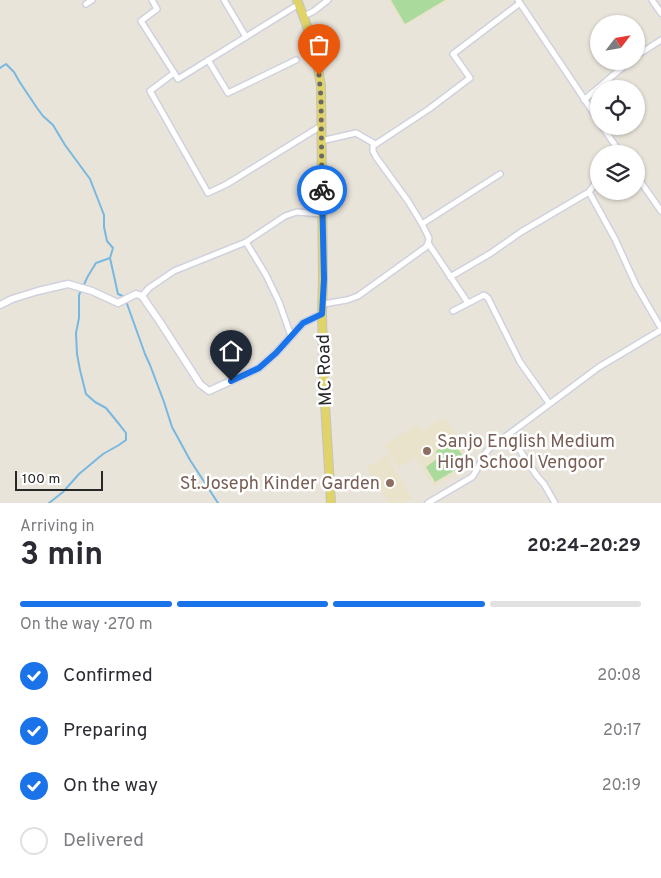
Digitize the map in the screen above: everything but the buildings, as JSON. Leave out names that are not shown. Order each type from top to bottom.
[{"type":"main road","name":"MC Road","points":[[298,2],[310,34],[318,64],[321,86],[322,314],[331,503]]},
{"type":"street","points":[[86,4],[92,0]]},
{"type":"street","points":[[152,0],[157,9],[141,21],[178,79],[298,2]]},
{"type":"street","points":[[224,0],[246,37]]},
{"type":"street","points":[[304,16],[328,0]]},
{"type":"street","points":[[652,0],[661,13]]},
{"type":"street","points":[[323,304],[358,296],[426,247],[429,238],[422,224],[376,157],[373,146],[429,110],[470,78],[453,54],[519,2],[590,108]]},
{"type":"street","points":[[645,50],[661,40]]},
{"type":"street","points":[[208,60],[228,93],[296,60]]},
{"type":"street","points":[[584,100],[619,70]]},
{"type":"street","points":[[174,73],[150,91],[208,193],[227,184],[284,147],[321,126]]},
{"type":"street","points":[[321,142],[356,133],[375,144]]},
{"type":"street","points":[[422,224],[500,174]]},
{"type":"street","points":[[645,188],[661,211]]},
{"type":"street","points":[[428,503],[472,477],[484,454],[549,403],[599,366],[661,329],[636,285],[615,239],[589,192],[520,232],[491,253],[450,277]]},
{"type":"street","points":[[142,296],[149,288],[174,271],[246,242],[285,216],[297,212],[322,214]]},
{"type":"street","points":[[246,242],[266,275],[279,302],[291,336]]},
{"type":"street","points":[[428,243],[468,303]]},
{"type":"street","points":[[0,305],[12,299],[68,284],[118,302],[136,294],[142,296],[200,384],[209,391],[259,368],[276,353],[303,323],[322,314]]},
{"type":"street","points":[[453,311],[484,295],[488,298],[520,362],[549,403]]},
{"type":"street","points":[[509,434],[555,503]]},
{"type":"shaded area","points":[[388,0],[450,0],[404,26]]},
{"type":"shaded area","name":"Sanjo English Medium High School Vengoor","points":[[445,417],[473,463],[434,487],[416,458],[398,468],[384,445],[417,425],[421,431]]},
{"type":"shaded area","name":"St.Joseph Kinder Garden","points":[[387,455],[412,498],[405,503],[389,503],[366,468]]},
{"type":"green space","points":[[391,0],[445,0],[405,24]]},
{"type":"green space","points":[[453,441],[467,463],[435,482],[426,467],[437,459],[436,451]]},
{"type":"waterway","points":[[0,68],[6,64],[14,72],[37,108],[53,125],[90,179],[104,215],[107,241],[113,248],[110,258],[96,263],[79,295],[79,318],[76,333],[77,354],[86,394],[106,408],[126,433],[126,440],[103,454],[49,503]]},
{"type":"waterway","points":[[110,258],[118,294],[125,297]]},
{"type":"waterway","points":[[126,301],[172,427],[190,460],[218,503]]},
{"type":"way so far","points":[[319,75],[321,86],[322,190]]},
{"type":"place","name":"Sanjo English Medium High School Vengoor","points":[[427,451]]},
{"type":"place","name":"St.Joseph Kinder Garden","points":[[390,483]]},
{"type":"route","points":[[231,381],[259,368],[276,353],[303,323],[322,314],[324,279],[322,190]]}]
